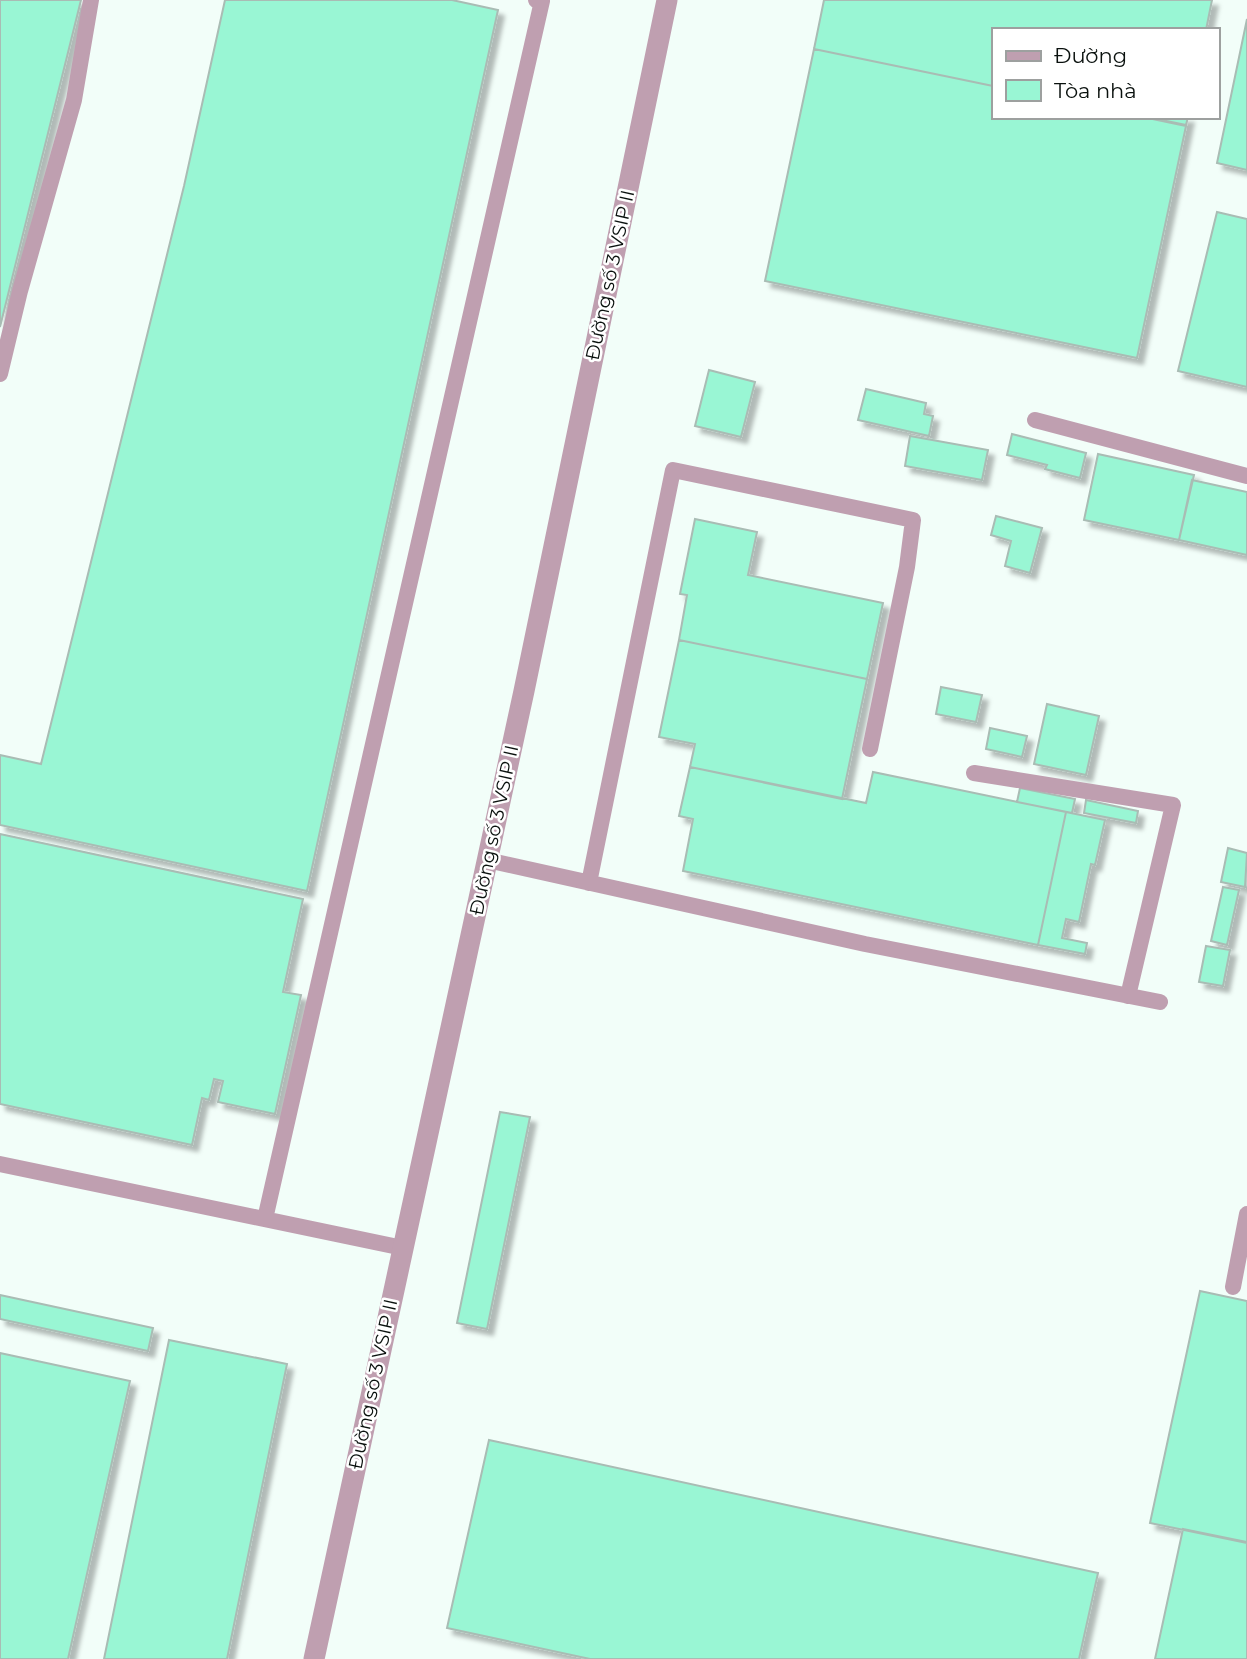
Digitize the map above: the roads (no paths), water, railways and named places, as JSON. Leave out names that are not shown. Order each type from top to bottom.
[{"type":"street","name":"Đường số 3 VSIP II","points":[[314,1659],[487,860],[667,0]]},
{"type":"lane","points":[[0,374],[20,291],[74,100],[91,0]]},
{"type":"lane","points":[[265,1219],[542,1],[536,0]]},
{"type":"lane","points":[[1035,419],[1247,476]]},
{"type":"lane","points":[[589,883],[673,470],[913,520],[870,749]]},
{"type":"lane","points":[[974,773],[1173,805],[1129,996]]},
{"type":"lane","points":[[487,860],[865,944],[1160,1002]]},
{"type":"lane","points":[[0,1164],[403,1248]]},
{"type":"lane","points":[[1233,1287],[1247,1214]]}]
